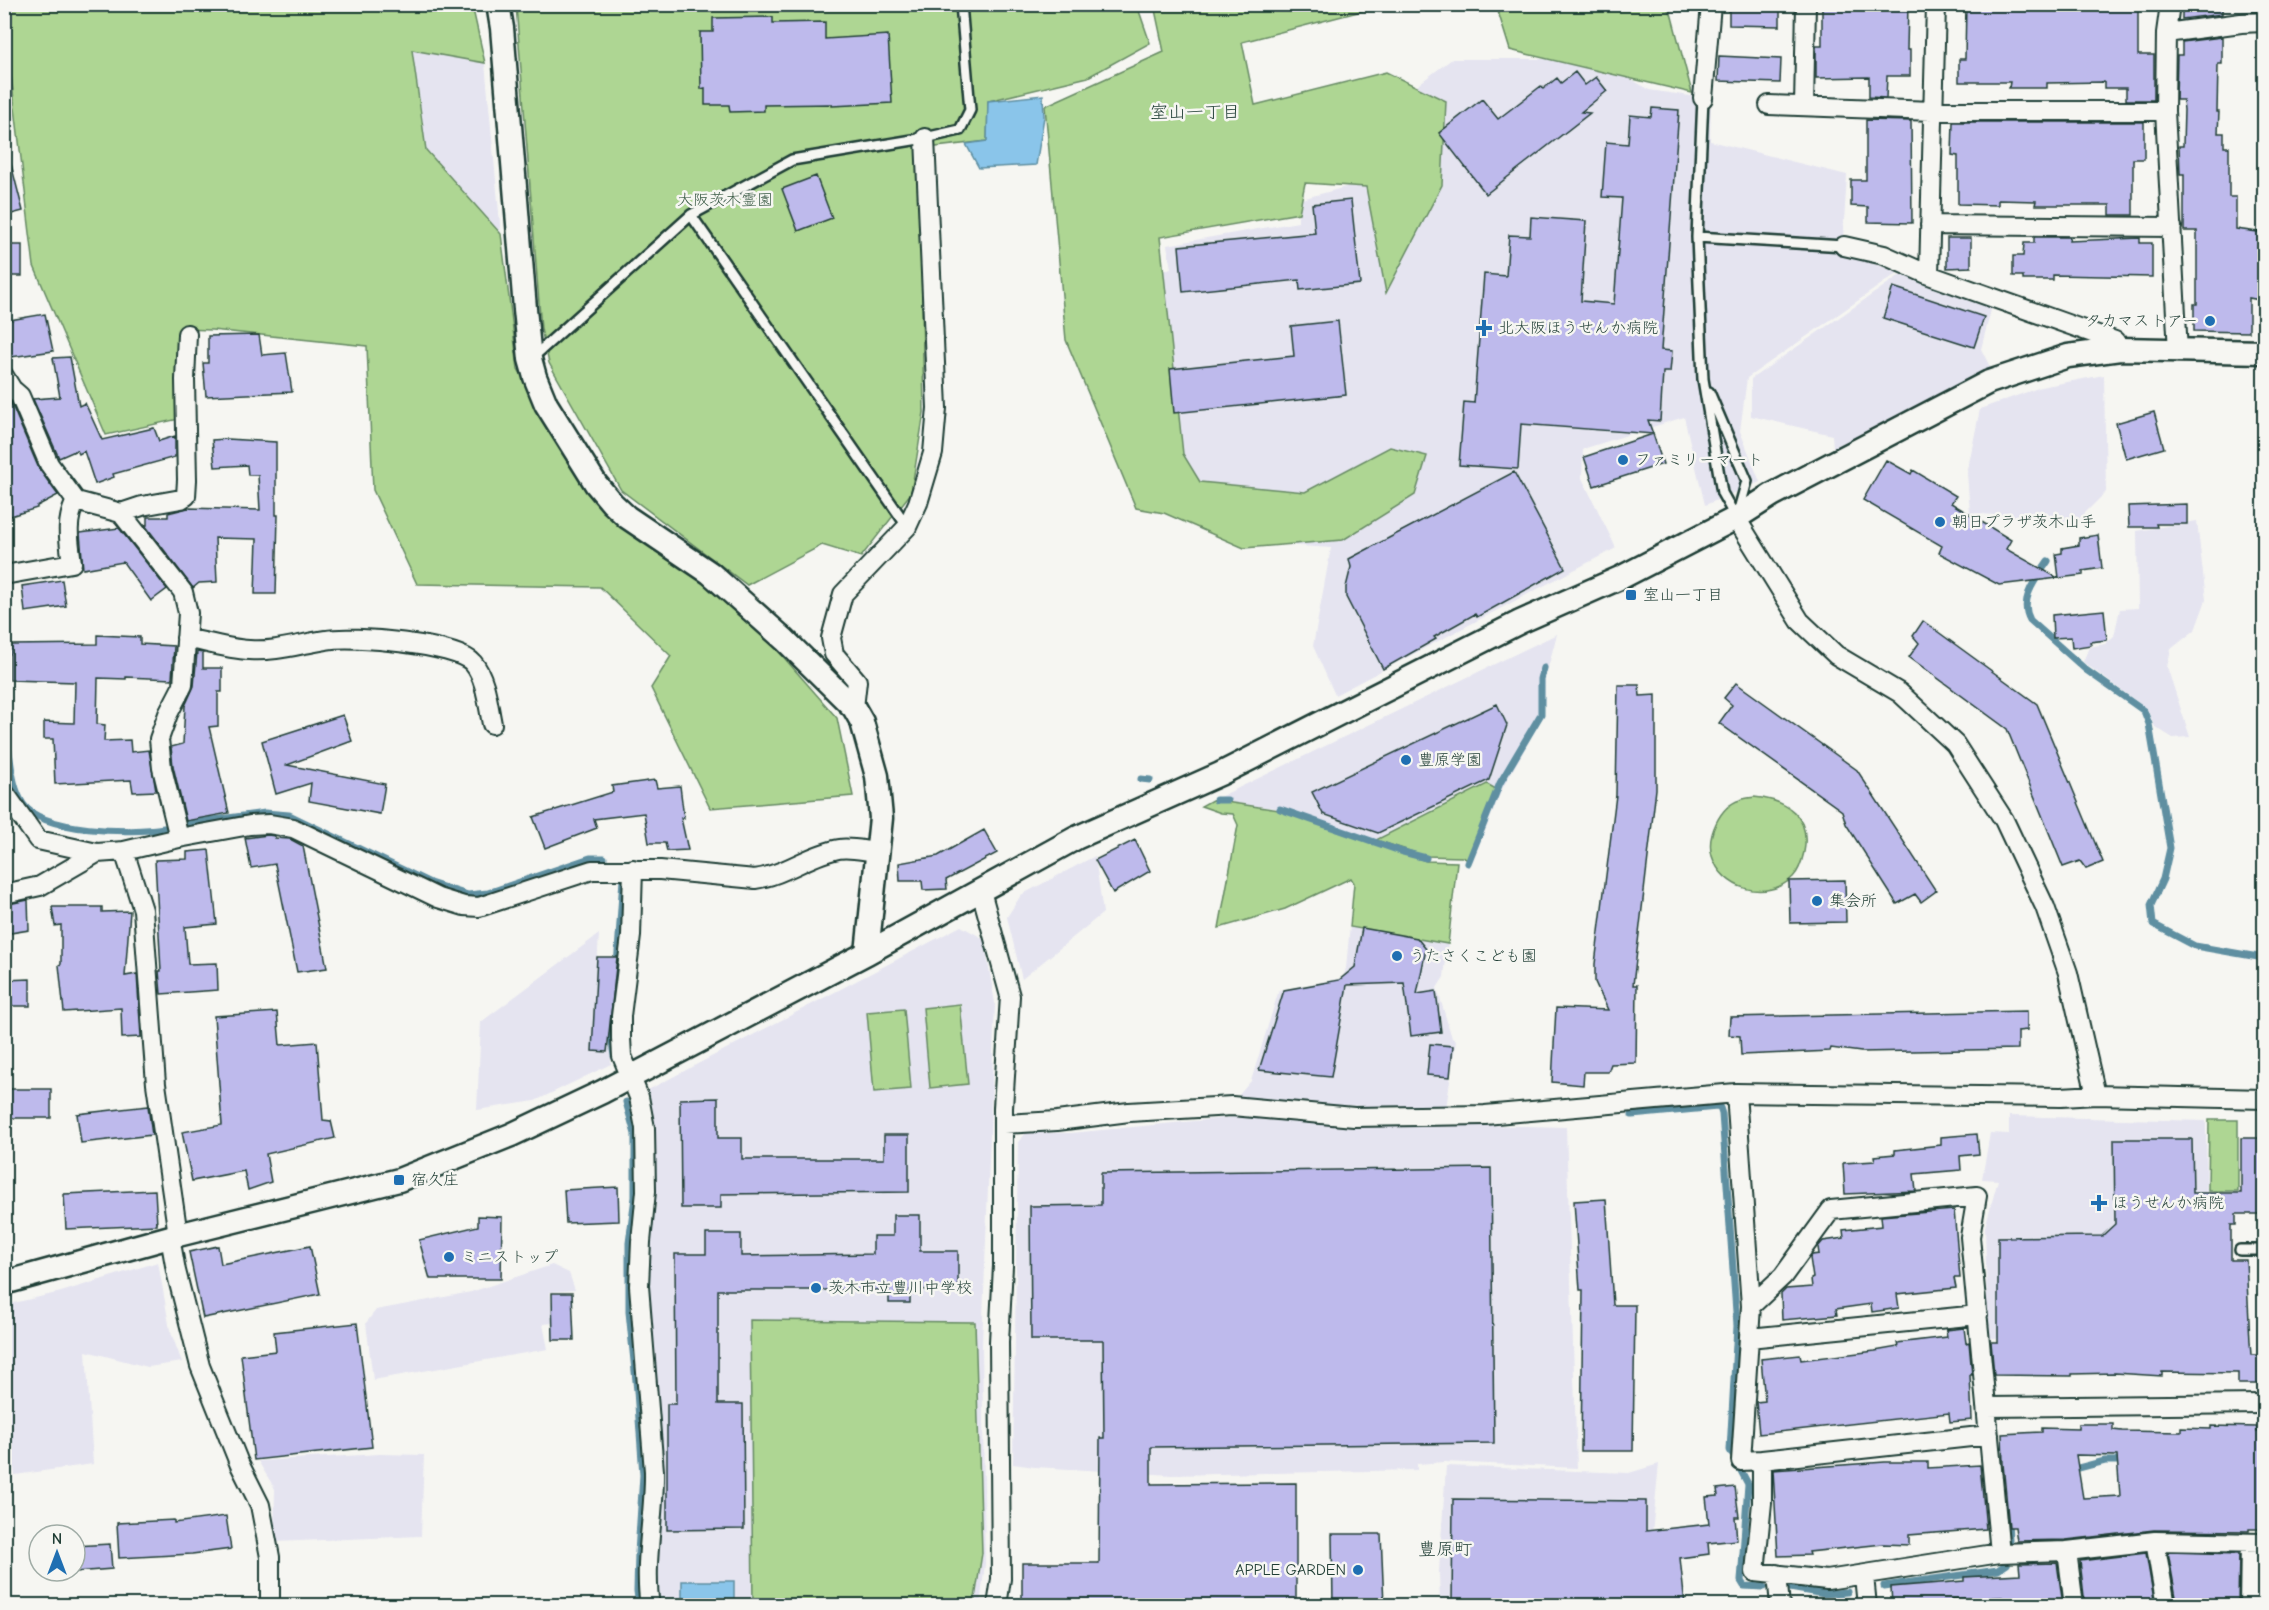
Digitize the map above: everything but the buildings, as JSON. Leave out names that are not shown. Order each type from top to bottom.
[{"type":"street","points":[[498,4],[502,28],[530,359],[535,377],[546,404],[596,484],[612,502],[627,517],[710,573],[854,708],[862,722],[869,743],[877,776],[881,818],[867,953]]},
{"type":"street","points":[[1703,98],[1711,4]]},
{"type":"street","points":[[1804,106],[1806,4]]},
{"type":"street","points":[[1929,275],[1936,4]]},
{"type":"street","points":[[2170,4],[2166,33],[2165,111],[2178,352]]},
{"type":"street","points":[[2166,33],[2265,22]]},
{"type":"street","points":[[1770,105],[1933,111],[2165,111]]},
{"type":"street","points":[[854,708],[857,681],[834,654],[831,638],[843,594],[907,527],[918,502],[933,453],[937,408],[925,138]]},
{"type":"street","points":[[1930,225],[2172,227]]},
{"type":"street","points":[[1844,246],[1884,255],[1929,275],[2115,341],[2120,349]]},
{"type":"street","points":[[7,386],[20,396],[49,464],[76,501],[121,513],[142,506],[181,499],[186,496],[188,480],[185,380],[187,334]]},
{"type":"street","points":[[4,1284],[174,1236],[399,1180],[511,1135],[630,1077],[867,953],[1076,838],[1220,774],[1520,622],[1622,577],[1737,518],[1772,495],[1989,382],[2068,356],[2120,349],[2265,352]]},
{"type":"street","points":[[4,575],[72,563],[67,531],[76,501]]},
{"type":"street","points":[[121,513],[183,592],[188,613],[183,685],[168,714],[159,740],[162,768],[179,838]]},
{"type":"street","points":[[1737,518],[1800,621],[1836,655],[1900,693],[1955,744],[2004,820],[2045,908],[2068,974],[2096,1095]]},
{"type":"street","points":[[186,638],[248,650],[283,650],[327,639],[364,639],[416,645],[460,655],[473,663],[483,682],[492,724]]},
{"type":"street","points":[[4,792],[38,840],[97,853],[124,851],[250,825],[281,824],[307,834],[438,898],[478,908],[582,873],[633,868],[756,879],[836,850],[877,852]]},
{"type":"street","points":[[124,851],[142,910],[156,1084],[176,1271],[200,1366],[238,1462],[260,1505],[270,1557],[270,1605]]},
{"type":"street","points":[[4,894],[40,886],[97,853]]},
{"type":"street","points":[[633,868],[631,936],[621,1016],[622,1056],[639,1097],[645,1128],[647,1162],[639,1286],[654,1471],[654,1495],[647,1564],[650,1605]]},
{"type":"street","points":[[981,891],[1010,996],[1003,1124],[1003,1266],[999,1342],[1001,1579],[997,1605]]},
{"type":"street","points":[[1003,1124],[1232,1106],[1354,1117],[1485,1115],[1737,1093],[2061,1097],[2096,1095],[2265,1099]]},
{"type":"street","points":[[1737,1093],[1751,1306],[1741,1461],[1989,1435]]},
{"type":"street","points":[[1751,1306],[1783,1276],[1831,1210],[1977,1196],[1970,1238],[2000,1553]]},
{"type":"street","points":[[1749,1338],[1978,1315]]},
{"type":"street","points":[[1986,1407],[2265,1404]]},
{"type":"street","points":[[1762,1460],[1762,1503],[1755,1572],[1827,1580],[2000,1553],[2067,1551],[2155,1542],[2257,1543],[2249,1605]]},
{"type":"street","points":[[2155,1542],[2166,1605]]},
{"type":"street","points":[[2067,1551],[2074,1605]]},
{"type":"street","points":[[1777,1575],[1780,1605]]},
{"type":"street","points":[[1864,1576],[1868,1605]]},
{"type":"lane","points":[[530,359],[691,215],[792,160],[960,130],[970,110],[960,4]]},
{"type":"lane","points":[[1703,98],[1697,237],[1703,379],[1722,493],[1737,518]]},
{"type":"lane","points":[[691,215],[907,527]]},
{"type":"lane","points":[[1697,237],[1844,246]]},
{"type":"lane","points":[[1703,379],[1747,481],[1737,518]]},
{"type":"lane","points":[[2240,1250],[2265,1250]]},
{"type":"shaded area","points":[[412,50],[485,63],[501,234],[426,150]]},
{"type":"shaded area","name":"北大阪ほうせんか病院","points":[[1452,59],[1599,59],[1649,90],[1711,99],[1710,141],[1847,175],[1842,254],[1899,272],[1747,378],[1740,431],[1760,482],[1705,505],[1684,417],[1583,449],[1582,478],[1616,548],[1335,695],[1313,646],[1331,548],[1256,543],[1165,511],[1142,279],[1171,268],[1167,245],[1298,222],[1298,200],[1346,187],[1420,83]]},
{"type":"shaded area","points":[[1903,273],[1992,306],[1981,349],[1991,369],[1833,448],[1832,435],[1751,416],[1751,379]]},
{"type":"shaded area","points":[[2104,375],[2106,492],[2076,522],[1970,513],[1967,473],[1980,409],[2041,387]]},
{"type":"shaded area","points":[[2197,521],[2206,600],[2195,630],[2171,649],[2167,667],[2190,737],[2173,738],[2155,727],[2147,709],[2083,662],[2089,647],[2105,644],[2114,636],[2120,609],[2138,608],[2137,531]]},
{"type":"shaded area","points":[[1557,634],[1545,679],[1544,715],[1502,789],[1472,863],[1462,857],[1425,856],[1284,809],[1246,805],[1279,810],[1426,861],[1457,862],[1444,977],[1437,988],[1452,1038],[1456,1041],[1446,1108],[1331,1105],[1238,1096],[1251,1081],[1279,990],[1343,978],[1346,968],[1354,883],[1351,878],[1285,909],[1219,928],[1238,825],[1233,814],[1221,813],[1201,806]]},
{"type":"shaded area","points":[[1095,856],[1103,913],[1022,979],[1007,917],[1021,895]]},
{"type":"shaded area","name":"茨木市立豊川中学校","points":[[961,926],[984,939],[995,1003],[982,1345],[985,1564],[980,1605],[657,1605],[654,1564],[663,1495],[657,1394],[648,1318],[648,1258],[656,1205],[653,1129],[648,1090]]},
{"type":"shaded area","points":[[599,934],[594,1019],[610,1023],[611,1064],[535,1101],[477,1110],[481,1022]]},
{"type":"shaded area","points":[[1246,1116],[1362,1122],[1566,1127],[1577,1468],[1445,1462],[1417,1464],[1417,1470],[1172,1475],[1013,1464],[1018,1142],[1027,1132],[1071,1133]]},
{"type":"shaded area","name":"ほうせんか病院","points":[[2009,1116],[2206,1121],[2208,1335],[1988,1338],[1985,1227],[1998,1180],[1982,1179],[1990,1133],[2009,1134]]},
{"type":"shaded area","points":[[158,1262],[170,1330],[182,1362],[148,1367],[86,1351],[93,1464],[15,1475],[14,1468],[5,1467],[5,1305],[61,1292]]},
{"type":"shaded area","points":[[552,1265],[569,1273],[575,1290],[550,1292],[554,1323],[543,1324],[548,1349],[373,1380],[366,1323],[376,1310],[471,1292]]},
{"type":"shaded area","points":[[380,1454],[424,1455],[421,1536],[274,1542],[275,1489],[258,1461]]},
{"type":"shaded area","points":[[1659,1464],[1648,1574],[1648,1605],[1440,1606],[1439,1572],[1446,1466],[1629,1473]]},
{"type":"green space","points":[[9,5],[472,5],[485,63],[412,50],[426,150],[501,234],[518,369],[604,512],[743,611],[837,718],[853,796],[710,808],[651,688],[671,656],[600,587],[417,584],[373,490],[367,346],[182,329],[179,419],[106,435],[34,266],[11,75]]},
{"type":"green space","name":"大阪茨木霊園","points":[[516,5],[1137,5],[1150,43],[1088,77],[988,101],[987,141],[919,149],[924,412],[911,493],[861,557],[822,545],[747,585],[621,490],[549,363],[541,329]]},
{"type":"green space","points":[[1154,5],[1385,5],[1242,42],[1255,105],[1386,72],[1446,101],[1442,185],[1386,293],[1366,187],[1305,183],[1299,213],[1160,237],[1183,454],[1200,482],[1305,492],[1390,447],[1427,456],[1415,495],[1343,540],[1244,548],[1164,513],[1136,508],[1066,340],[1045,106],[1164,52]]},
{"type":"green space","points":[[1496,5],[1663,5],[1671,13],[1692,93],[1510,50]]},
{"type":"green space","points":[[1487,784],[1496,789],[1468,860],[1462,857],[1425,856],[1376,840]]},
{"type":"green space","points":[[1754,797],[1786,806],[1794,812],[1804,829],[1804,852],[1797,872],[1782,885],[1770,889],[1746,889],[1735,884],[1725,877],[1712,856],[1711,840],[1721,815],[1733,803]]},
{"type":"green space","points":[[1212,800],[1279,810],[1426,861],[1457,862],[1448,944],[1350,927],[1354,883],[1351,878],[1285,909],[1219,928],[1238,825],[1233,814],[1221,813],[1201,806]]},
{"type":"green space","points":[[960,1004],[968,1084],[930,1088],[923,1008]]},
{"type":"green space","points":[[904,1009],[911,1089],[874,1092],[867,1012]]},
{"type":"green space","points":[[2209,1120],[2238,1120],[2238,1191],[2208,1191]]},
{"type":"green space","points":[[750,1320],[975,1322],[982,1553],[974,1605],[753,1605]]},
{"type":"water","points":[[1043,95],[1044,117],[1036,165],[979,168],[966,144],[987,141],[988,101]]},
{"type":"water","points":[[682,1581],[734,1581],[734,1605],[682,1605]]},
{"type":"waterway","points":[[2048,561],[2030,589],[2026,604],[2030,620],[2086,670],[2144,711],[2149,724],[2170,848],[2163,879],[2151,905],[2153,924],[2195,946],[2264,958]]},
{"type":"waterway","points":[[1468,863],[1500,783],[1541,714],[1541,679],[1544,668]]},
{"type":"waterway","points":[[4,729],[18,795],[23,804],[33,813],[48,820],[89,829],[131,831],[164,828]]},
{"type":"waterway","points":[[1141,779],[1150,780]]},
{"type":"waterway","points":[[1216,800],[1227,800]]},
{"type":"waterway","points":[[1280,809],[1426,858]]},
{"type":"waterway","points":[[184,824],[265,813],[289,815],[430,883],[468,895],[488,893],[590,858],[604,858]]},
{"type":"waterway","points":[[616,981],[623,879]]},
{"type":"waterway","points":[[613,1007],[611,1033],[614,1056]]},
{"type":"waterway","points":[[626,1102],[635,1134],[635,1197],[629,1243],[629,1312],[643,1475],[638,1553],[639,1606]]},
{"type":"waterway","points":[[1632,1115],[1717,1107],[1720,1108],[1722,1114],[1737,1326],[1730,1450],[1748,1484],[1741,1581],[1744,1586],[1764,1587]]},
{"type":"waterway","points":[[2071,1470],[2105,1461],[2124,1461]]},
{"type":"waterway","points":[[2007,1502],[2009,1539]]},
{"type":"waterway","points":[[1884,1586],[1998,1570],[2007,1564]]},
{"type":"waterway","points":[[1790,1588],[1824,1594],[1847,1592]]},
{"type":"place","name":"タカマストアー","points":[[2210,321]]},
{"type":"place","name":"北大阪ほうせんか病院","points":[[1484,328]]},
{"type":"place","name":"ファミリーマート","points":[[1623,460]]},
{"type":"place","name":"朝日プラザ茨木山手","points":[[1940,522]]},
{"type":"place","name":"室山一丁目","points":[[1631,595]]},
{"type":"place","name":"豊原学園","points":[[1406,760]]},
{"type":"place","name":"集会所","points":[[1817,901]]},
{"type":"place","name":"うたさくこども園","points":[[1397,956]]},
{"type":"place","name":"宿久庄","points":[[399,1180]]},
{"type":"place","name":"ほうせんか病院","points":[[2099,1203]]},
{"type":"place","name":"ミニストップ","points":[[449,1257]]},
{"type":"place","name":"茨木市立豊川中学校","points":[[816,1288]]},
{"type":"place","name":"APPLE GARDEN","points":[[1358,1570]]},
{"type":"district","name":"室山一丁目","points":[[1195,112]]},
{"type":"district","name":"豊原町","points":[[1445,1549]]}]
